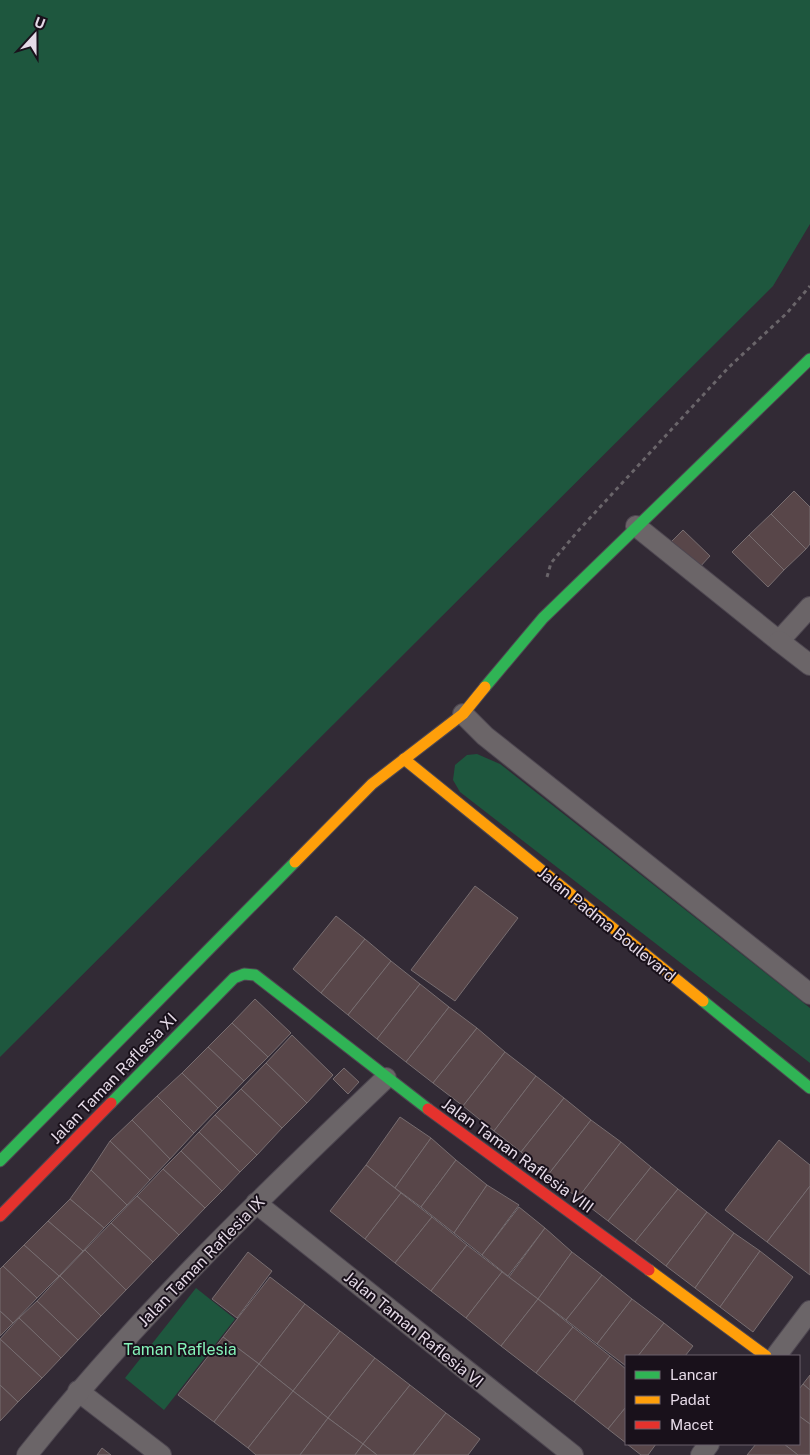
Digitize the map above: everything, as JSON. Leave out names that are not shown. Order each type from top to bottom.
[{"type":"street","points":[[0,1161],[372,784],[463,714],[527,634],[810,359]]},
{"type":"street","points":[[636,526],[810,665]]},
{"type":"street","points":[[779,641],[810,608]]},
{"type":"street","points":[[463,714],[493,742],[810,994]]},
{"type":"street","name":"Jalan Padma Boulevard","points":[[404,760],[810,1088]]},
{"type":"street","name":"Jalan Taman Raflesia XI","points":[[0,1216],[234,978],[244,974],[255,975]]},
{"type":"street","name":"Jalan Taman Raflesia VIII","points":[[255,975],[386,1078],[765,1355]]},
{"type":"street","name":"Jalan Taman Raflesia IX","points":[[27,1455],[78,1391],[256,1202],[386,1078]]},
{"type":"street","name":"Jalan Taman Raflesia VI","points":[[256,1202],[573,1455]]},
{"type":"street","points":[[777,1355],[810,1311]]},
{"type":"street","points":[[78,1391],[161,1455]]},
{"type":"path","points":[[545,581],[552,563],[578,531],[728,368],[787,313],[810,286]]},
{"type":"green space","points":[[0,0],[810,0],[810,224],[773,286],[0,1057]]},
{"type":"green space","points":[[477,754],[500,764],[810,1008],[810,1063],[460,792],[453,780],[455,765],[467,755]]},
{"type":"green space","name":"Taman Raflesia","points":[[196,1288],[235,1319],[164,1410],[125,1378]]},
{"type":"building","points":[[794,491],[810,507],[810,544],[806,549],[771,514]]},
{"type":"building","points":[[771,514],[806,549],[784,570],[749,535]]},
{"type":"building","points":[[683,530],[710,556],[698,569],[670,543]]},
{"type":"building","points":[[749,535],[784,570],[768,587],[732,552]]},
{"type":"building","points":[[475,886],[518,918],[455,1001],[411,970]]},
{"type":"building","points":[[336,916],[365,939],[321,993],[293,969]]},
{"type":"building","points":[[365,939],[391,961],[348,1015],[321,993]]},
{"type":"building","points":[[391,961],[420,984],[377,1039],[348,1015]]},
{"type":"building","points":[[420,984],[449,1007],[406,1062],[377,1039]]},
{"type":"building","points":[[255,999],[291,1033],[268,1057],[232,1023]]},
{"type":"building","points":[[449,1007],[477,1028],[433,1083],[406,1062]]},
{"type":"building","points":[[232,1023],[268,1057],[244,1081],[208,1047]]},
{"type":"building","points":[[477,1028],[505,1052],[463,1106],[433,1083]]},
{"type":"building","points":[[292,1035],[333,1075],[307,1103],[266,1063]]},
{"type":"building","points":[[208,1047],[244,1081],[218,1108],[182,1073]]},
{"type":"building","points":[[505,1052],[536,1076],[494,1131],[463,1106]]},
{"type":"building","points":[[266,1063],[307,1103],[282,1128],[241,1089]]},
{"type":"building","points":[[344,1068],[359,1082],[348,1094],[333,1079]]},
{"type":"building","points":[[182,1073],[218,1108],[194,1133],[157,1096]]},
{"type":"building","points":[[536,1076],[564,1098],[521,1152],[494,1131]]},
{"type":"building","points":[[241,1089],[282,1128],[257,1155],[215,1115]]},
{"type":"building","points":[[157,1096],[194,1133],[170,1159],[132,1120]]},
{"type":"building","points":[[564,1098],[591,1120],[548,1175],[521,1152]]},
{"type":"building","points":[[215,1115],[257,1155],[240,1172],[199,1132]]},
{"type":"building","points":[[400,1117],[431,1138],[395,1188],[366,1165]]},
{"type":"building","points":[[132,1120],[170,1159],[150,1180],[110,1141]]},
{"type":"building","points":[[591,1120],[621,1142],[578,1198],[548,1175]]},
{"type":"building","points":[[199,1132],[240,1172],[222,1191],[181,1151]]},
{"type":"building","points":[[431,1138],[456,1160],[421,1207],[395,1188]]},
{"type":"building","points":[[779,1140],[810,1165],[810,1186],[767,1242],[725,1210]]},
{"type":"building","points":[[110,1141],[150,1180],[127,1205],[91,1170]]},
{"type":"building","points":[[621,1142],[651,1167],[608,1221],[578,1198]]},
{"type":"building","points":[[181,1151],[222,1191],[205,1208],[163,1169]]},
{"type":"building","points":[[456,1160],[487,1185],[454,1233],[421,1207]]},
{"type":"building","points":[[366,1165],[401,1193],[365,1239],[330,1211]]},
{"type":"building","points":[[651,1167],[678,1189],[635,1242],[608,1221]]},
{"type":"building","points":[[163,1169],[205,1208],[179,1235],[137,1196]]},
{"type":"building","points":[[91,1170],[127,1205],[104,1228],[70,1199]]},
{"type":"building","points":[[487,1185],[519,1205],[482,1255],[454,1233]]},
{"type":"building","points":[[810,1186],[810,1275],[767,1242]]},
{"type":"building","points":[[678,1189],[707,1212],[666,1266],[635,1242]]},
{"type":"building","points":[[401,1193],[432,1217],[395,1263],[365,1239]]},
{"type":"building","points":[[137,1196],[179,1235],[153,1262],[111,1223]]},
{"type":"building","points":[[70,1199],[104,1228],[83,1251],[48,1221]]},
{"type":"building","points":[[519,1207],[545,1228],[508,1276],[482,1255]]},
{"type":"building","points":[[707,1212],[734,1233],[695,1288],[666,1266]]},
{"type":"building","points":[[432,1217],[467,1245],[431,1291],[395,1263]]},
{"type":"building","points":[[48,1221],[83,1251],[59,1276],[24,1245]]},
{"type":"building","points":[[111,1223],[153,1262],[126,1290],[85,1250]]},
{"type":"building","points":[[545,1228],[572,1252],[538,1299],[509,1277]]},
{"type":"building","points":[[734,1233],[760,1251],[720,1307],[695,1288]]},
{"type":"building","points":[[24,1245],[59,1276],[37,1298],[3,1266]]},
{"type":"building","points":[[467,1245],[502,1272],[466,1318],[431,1291]]},
{"type":"building","points":[[85,1250],[126,1290],[101,1316],[60,1276]]},
{"type":"building","points":[[760,1251],[793,1277],[753,1332],[720,1307]]},
{"type":"building","points":[[248,1252],[272,1271],[237,1318],[212,1299]]},
{"type":"building","points":[[572,1252],[602,1275],[566,1320],[538,1299]]},
{"type":"building","points":[[3,1266],[37,1298],[13,1323],[0,1311],[0,1269]]},
{"type":"building","points":[[502,1272],[538,1299],[501,1346],[466,1318]]},
{"type":"building","points":[[602,1275],[632,1299],[597,1344],[566,1320]]},
{"type":"building","points":[[60,1276],[101,1316],[78,1340],[37,1301]]},
{"type":"building","points":[[270,1277],[305,1304],[259,1364],[223,1337]]},
{"type":"building","points":[[538,1299],[573,1327],[536,1373],[501,1346]]},
{"type":"building","points":[[632,1299],[664,1323],[639,1355],[625,1355],[625,1365],[597,1344]]},
{"type":"building","points":[[37,1301],[78,1340],[61,1358],[19,1318]]},
{"type":"building","points":[[305,1304],[340,1331],[293,1391],[259,1364]]},
{"type":"building","points":[[0,1311],[13,1323],[0,1336]]},
{"type":"building","points":[[19,1318],[61,1358],[42,1378],[0,1339]]},
{"type":"building","points":[[664,1323],[693,1346],[686,1355],[639,1355]]},
{"type":"building","points":[[573,1327],[610,1356],[574,1402],[536,1373]]},
{"type":"building","points":[[340,1331],[375,1358],[328,1418],[293,1391]]},
{"type":"building","points":[[223,1337],[259,1364],[214,1422],[178,1395]]},
{"type":"building","points":[[0,1339],[42,1378],[18,1402],[0,1385]]},
{"type":"building","points":[[610,1356],[625,1368],[625,1408],[608,1429],[574,1402]]},
{"type":"building","points":[[375,1358],[410,1385],[363,1444],[328,1418]]},
{"type":"building","points":[[259,1364],[293,1391],[248,1448],[214,1422]]},
{"type":"building","points":[[810,1375],[810,1390],[803,1384]]},
{"type":"building","points":[[803,1384],[810,1390],[810,1424],[800,1417],[800,1388]]},
{"type":"building","points":[[0,1385],[18,1402],[0,1421]]},
{"type":"building","points":[[410,1385],[446,1413],[413,1455],[377,1455],[363,1444]]},
{"type":"building","points":[[293,1391],[328,1418],[300,1455],[256,1455],[248,1448]]},
{"type":"building","points":[[625,1408],[625,1442],[608,1429]]},
{"type":"building","points":[[446,1413],[480,1439],[468,1455],[413,1455]]},
{"type":"building","points":[[800,1417],[810,1424],[810,1455],[798,1455],[785,1445],[800,1445]]},
{"type":"building","points":[[328,1418],[363,1444],[355,1455],[300,1455]]},
{"type":"building","points":[[363,1444],[377,1455],[355,1455]]},
{"type":"building","points":[[628,1445],[655,1445],[648,1455],[641,1455]]},
{"type":"building","points":[[755,1445],[785,1445],[798,1455],[747,1455]]},
{"type":"building","points":[[102,1448],[111,1455],[97,1455]]},
{"type":"traffic: fast","points":[[485,687],[543,618],[810,359]]},
{"type":"traffic: fast","points":[[0,1161],[295,862]]},
{"type":"traffic: fast","points":[[111,1103],[234,978],[244,974],[255,975],[428,1109]]},
{"type":"traffic: fast","points":[[703,1001],[810,1088]]},
{"type":"traffic: slow","points":[[295,862],[372,784],[463,714],[485,687]]},
{"type":"traffic: slow","points":[[404,759],[703,1001]]},
{"type":"traffic: slow","points":[[649,1270],[765,1355]]},
{"type":"traffic: jam","points":[[0,1216],[111,1103]]},
{"type":"traffic: jam","points":[[428,1109],[649,1270]]}]
